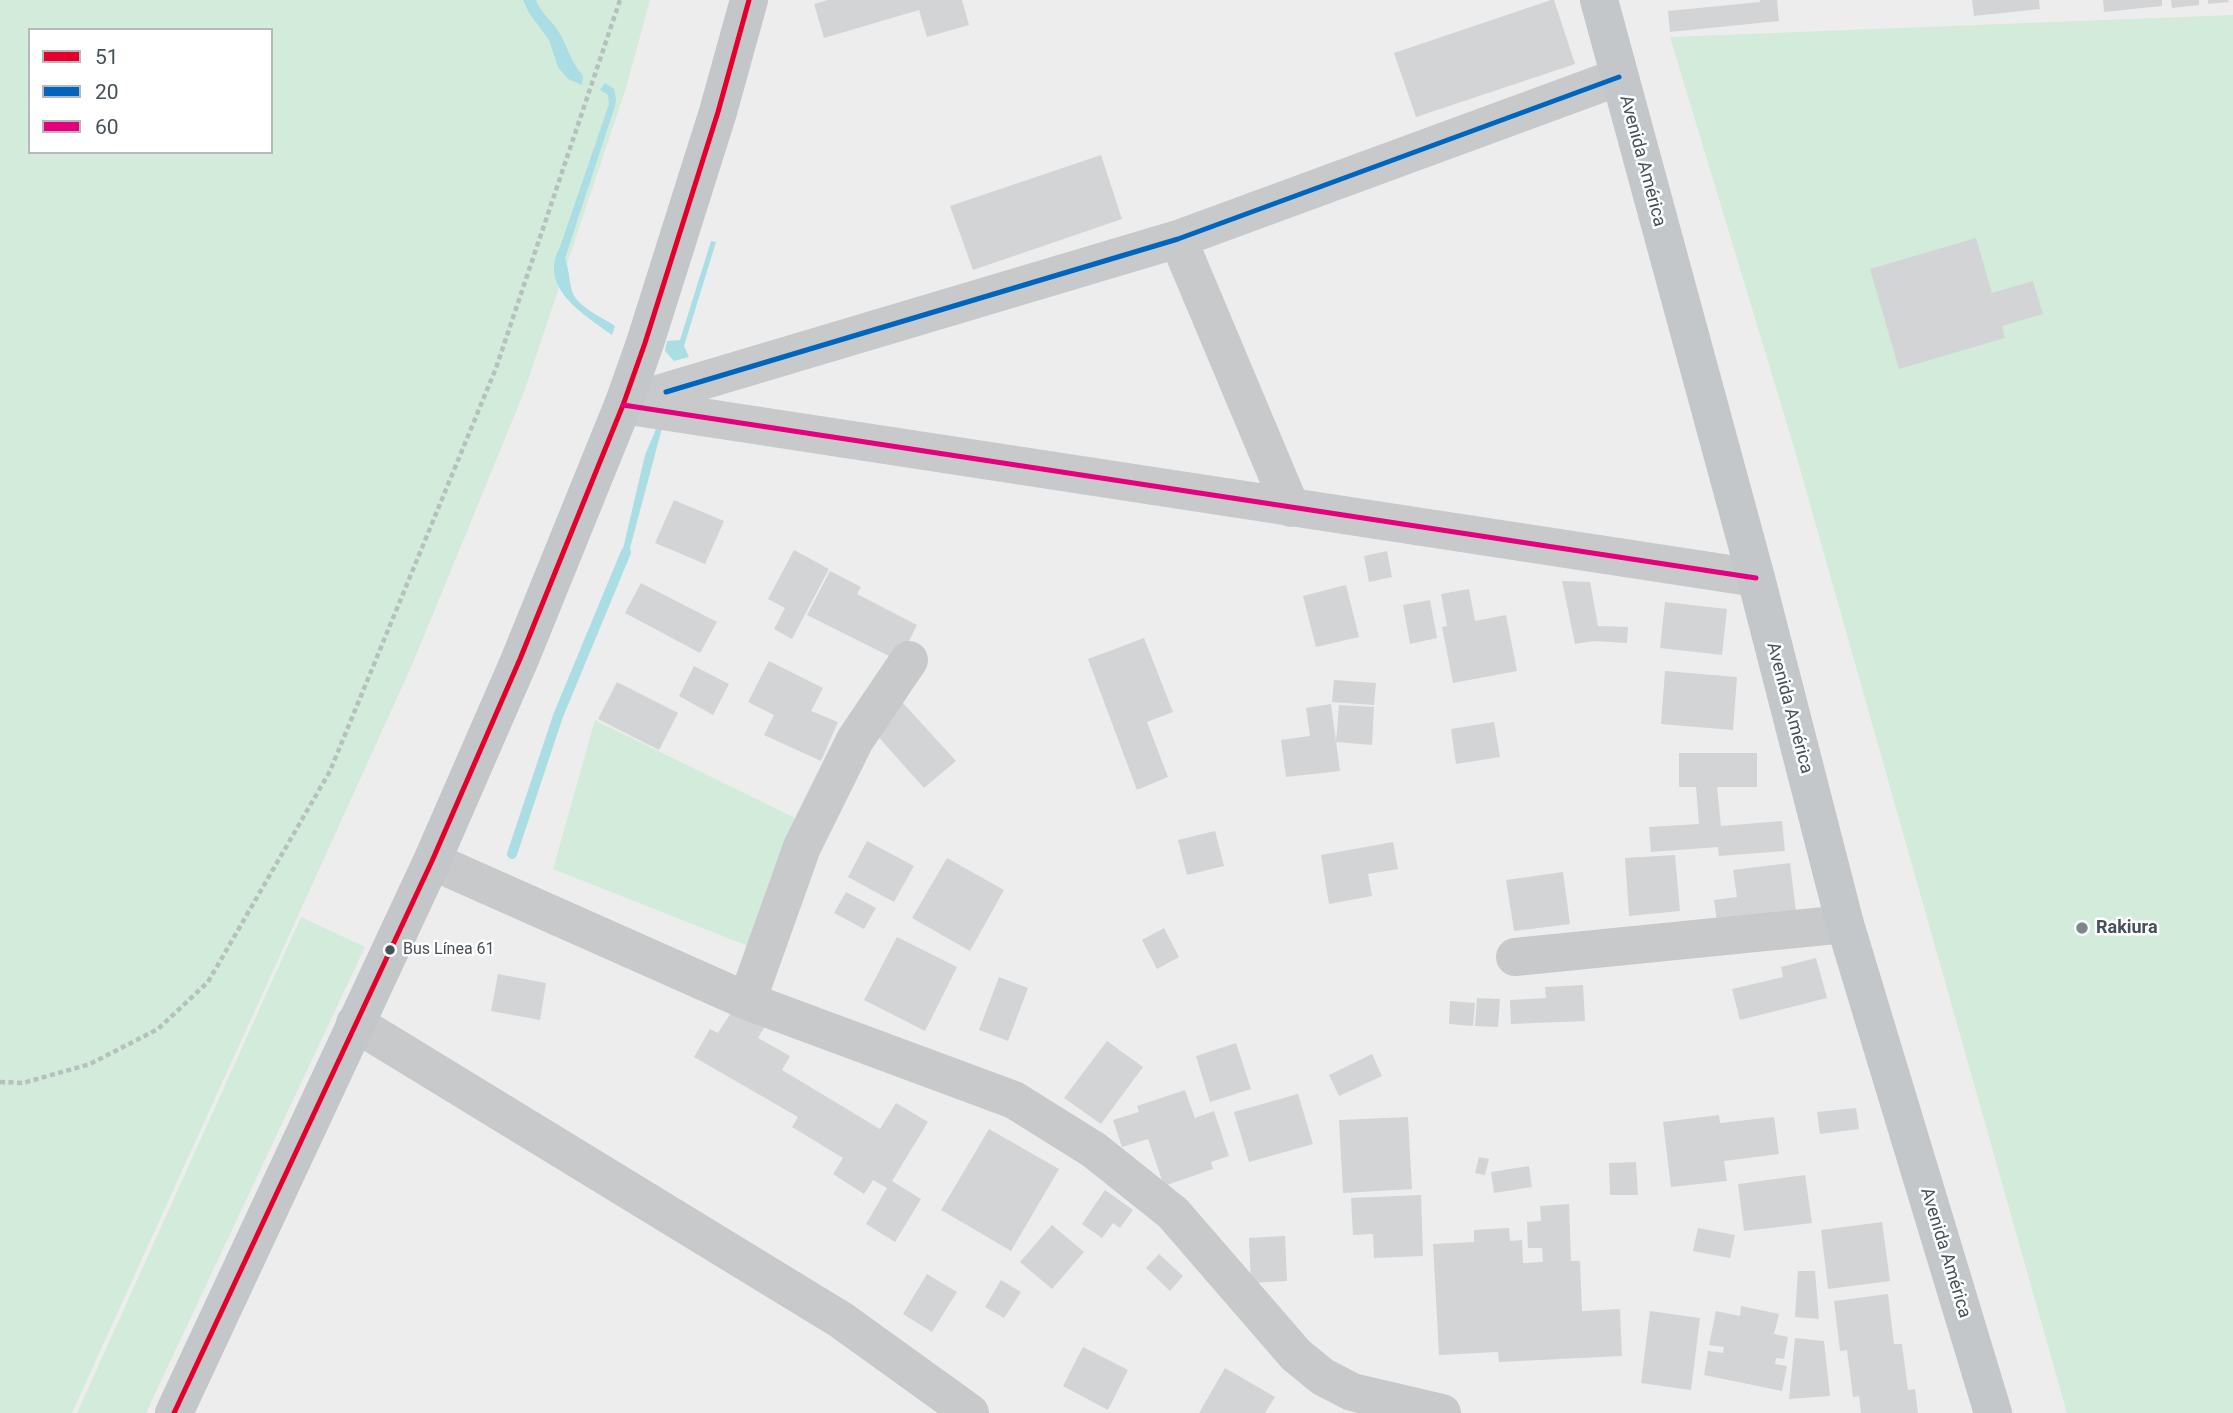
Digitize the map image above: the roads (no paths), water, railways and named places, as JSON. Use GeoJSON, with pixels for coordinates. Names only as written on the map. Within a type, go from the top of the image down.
{"type":"FeatureCollection","features":[{"type":"Feature","properties":{"kind":"main road"},"geometry":{"type":"LineString","coordinates":[[174,1413],[432,861],[520,659],[645,343],[718,112],[748,0]]}},
{"type":"Feature","properties":{"kind":"main road","name":"Avenida América"},"geometry":{"type":"LineString","coordinates":[[1599,0],[1756,578],[1845,924],[1993,1413]]}},
{"type":"Feature","properties":{"kind":"street"},"geometry":{"type":"LineString","coordinates":[[622,405],[1178,239],[1619,77]]}},
{"type":"Feature","properties":{"kind":"street"},"geometry":{"type":"LineString","coordinates":[[1178,239],[1291,508]]}},
{"type":"Feature","properties":{"kind":"street"},"geometry":{"type":"LineString","coordinates":[[622,405],[1756,578]]}},
{"type":"Feature","properties":{"kind":"street"},"geometry":{"type":"LineString","coordinates":[[747,1001],[802,847],[855,740],[909,660]]}},
{"type":"Feature","properties":{"kind":"street"},"geometry":{"type":"LineString","coordinates":[[432,861],[747,1001],[1014,1100],[1094,1150],[1174,1213],[1296,1355],[1323,1377],[1352,1392],[1442,1413]]}},
{"type":"Feature","properties":{"kind":"street"},"geometry":{"type":"LineString","coordinates":[[1515,957],[1845,924]]}},
{"type":"Feature","properties":{"kind":"street"},"geometry":{"type":"LineString","coordinates":[[355,1023],[841,1320],[970,1413]]}},
{"type":"Feature","properties":{"kind":"water"},"geometry":{"type":"Polygon","coordinates":[[[523,0],[536,0],[559,32],[583,76],[582,85],[568,79],[558,67],[549,40],[523,0]]]}},
{"type":"Feature","properties":{"kind":"water"},"geometry":{"type":"Polygon","coordinates":[[[605,83],[614,89],[615,106],[565,258],[575,297],[584,307],[615,326],[612,335],[567,299],[559,288],[555,275],[555,262],[609,104],[608,95],[600,90],[605,83]]]}},
{"type":"Feature","properties":{"kind":"water"},"geometry":{"type":"Polygon","coordinates":[[[711,241],[716,242],[684,346],[689,357],[674,361],[665,351],[667,341],[680,340],[711,241]]]}},
{"type":"Feature","properties":{"kind":"water"},"geometry":{"type":"Polygon","coordinates":[[[662,428],[625,567],[619,566],[645,455],[656,429],[662,428]]]}},
{"type":"Feature","properties":{"kind":"waterway"},"geometry":{"type":"LineString","coordinates":[[512,854],[558,716],[626,552]]}},
{"type":"Feature","properties":{"kind":"place","name":"Rakiura"},"geometry":{"type":"Point","coordinates":[2082,928]}},
{"type":"Feature","properties":{"kind":"place","name":"Bus Línea 61"},"geometry":{"type":"Point","coordinates":[390,950]}}]}
